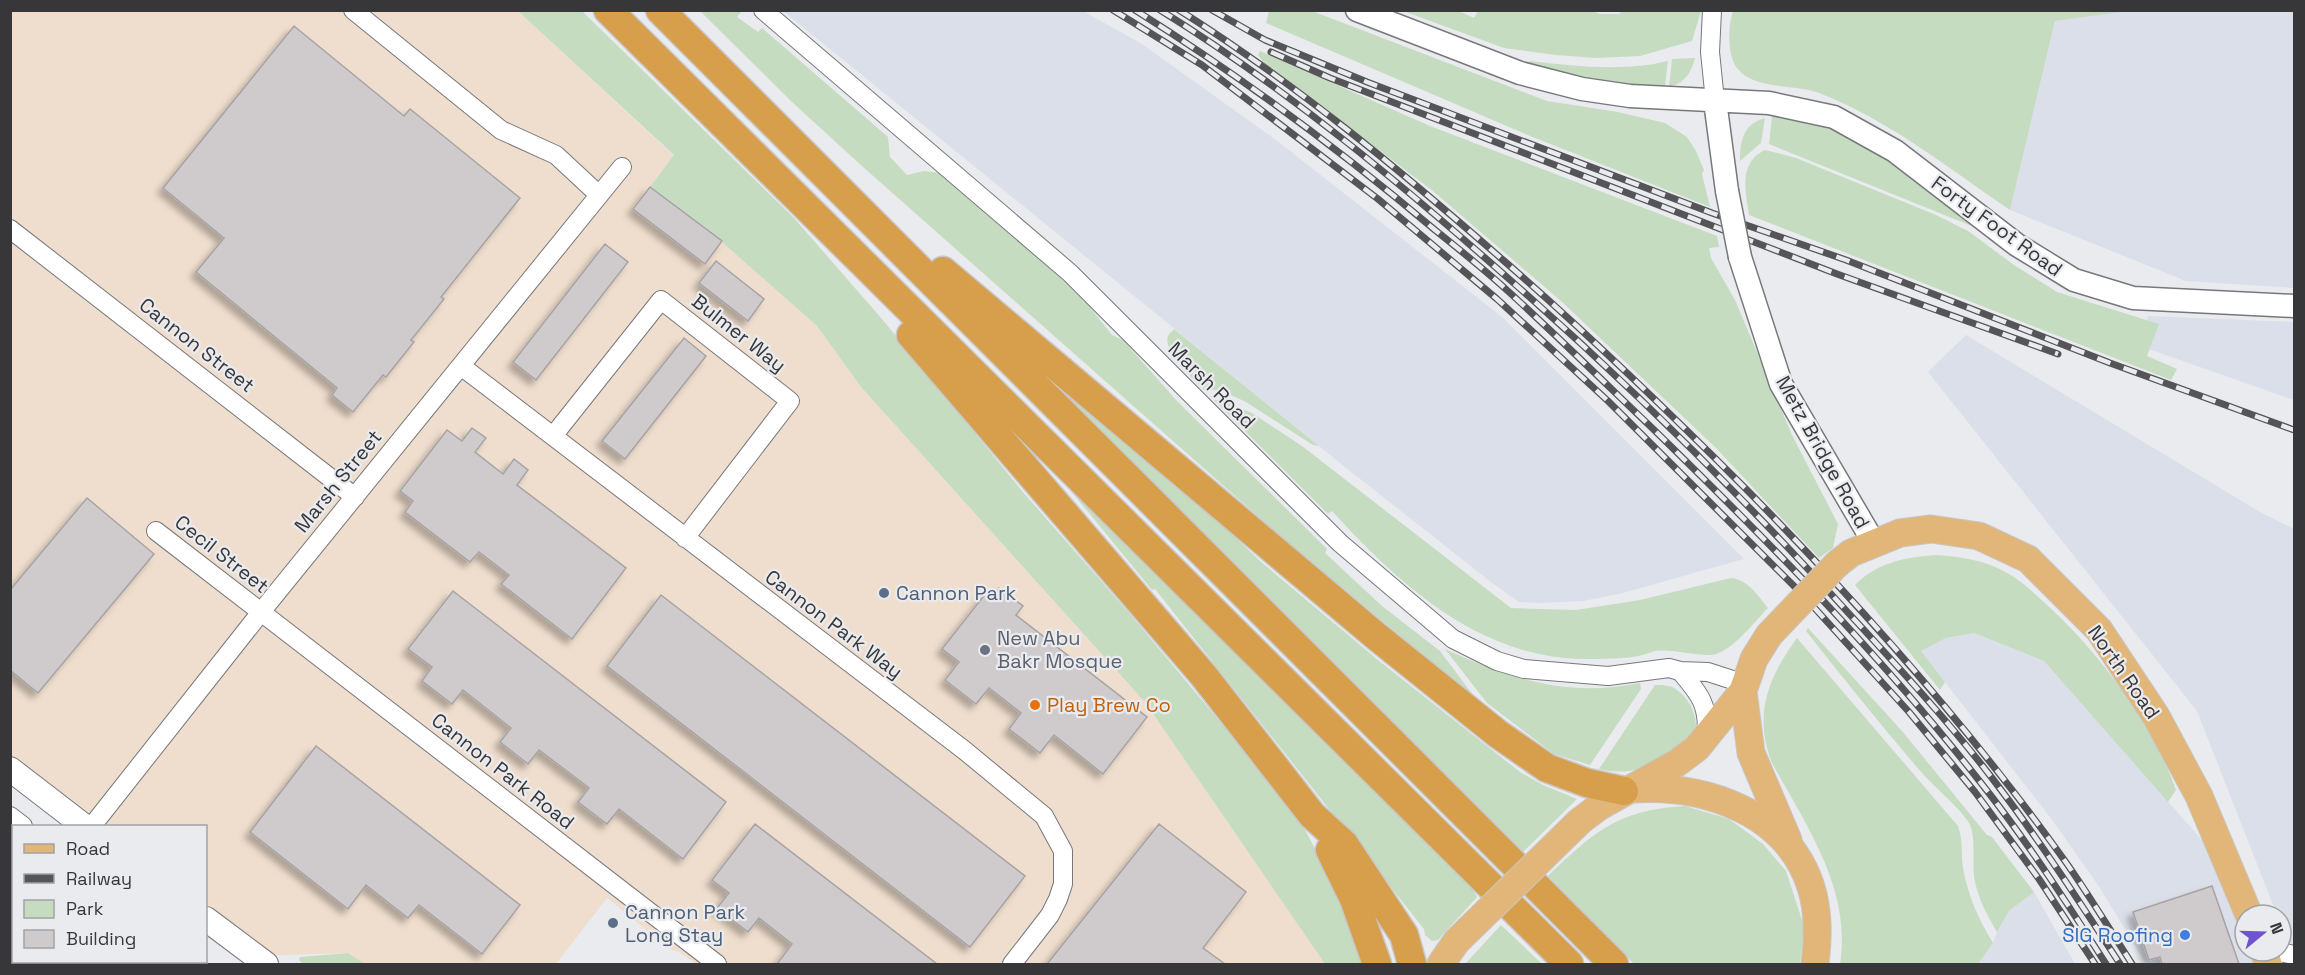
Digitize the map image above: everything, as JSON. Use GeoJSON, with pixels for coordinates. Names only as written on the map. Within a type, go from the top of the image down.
{"type":"FeatureCollection","features":[{"type":"Feature","properties":{"kind":"highway"},"geometry":{"type":"LineString","coordinates":[[608,10],[1569,964]]}},
{"type":"Feature","properties":{"kind":"highway"},"geometry":{"type":"LineString","coordinates":[[660,10],[1614,964]]}},
{"type":"Feature","properties":{"kind":"highway"},"geometry":{"type":"LineString","coordinates":[[800,149],[1498,735],[1547,768],[1587,783],[1628,790]]}},
{"type":"Feature","properties":{"kind":"highway"},"geometry":{"type":"LineString","coordinates":[[774,175],[1204,676],[1312,815],[1344,844],[1404,934],[1412,964]]}},
{"type":"Feature","properties":{"kind":"highway"},"geometry":{"type":"LineString","coordinates":[[1312,815],[1354,898],[1377,964]]}},
{"type":"Feature","properties":{"kind":"main road","name":"North Road"},"geometry":{"type":"LineString","coordinates":[[1744,688],[1754,659],[1769,635],[1837,564],[1851,553],[1900,533],[1931,528],[1979,536],[2028,559],[2098,630],[2156,716],[2199,796],[2244,903]]}},
{"type":"Feature","properties":{"kind":"main road"},"geometry":{"type":"LineString","coordinates":[[1441,964],[1456,942],[1580,821],[1628,790],[1688,756],[1706,739],[1744,688]]}},
{"type":"Feature","properties":{"kind":"main road"},"geometry":{"type":"LineString","coordinates":[[1744,688],[1751,753],[1789,844],[1811,886],[1819,936],[1815,964]]}},
{"type":"Feature","properties":{"kind":"main road"},"geometry":{"type":"LineString","coordinates":[[10,769],[83,825]]}},
{"type":"Feature","properties":{"kind":"main road"},"geometry":{"type":"LineString","coordinates":[[1628,790],[1668,788],[1717,797],[1752,814],[1789,844]]}},
{"type":"Feature","properties":{"kind":"main road"},"geometry":{"type":"LineString","coordinates":[[207,920],[266,964]]}},
{"type":"Feature","properties":{"kind":"street"},"geometry":{"type":"LineString","coordinates":[[353,10],[501,130],[556,155],[600,195]]}},
{"type":"Feature","properties":{"kind":"street","name":"Marsh Road"},"geometry":{"type":"LineString","coordinates":[[763,10],[1070,273],[1287,493],[1340,543],[1453,639],[1497,661],[1524,669],[1608,676],[1669,668],[1680,671],[1708,672],[1744,688]]}},
{"type":"Feature","properties":{"kind":"street","name":"Forty Foot Road"},"geometry":{"type":"LineString","coordinates":[[1357,10],[1520,73],[1582,89],[1630,96],[1769,102],[1834,117],[1895,151],[2017,245],[2074,280],[2133,298],[2295,306]]}},
{"type":"Feature","properties":{"kind":"street"},"geometry":{"type":"LineString","coordinates":[[1712,10],[1710,52],[1715,100]]}},
{"type":"Feature","properties":{"kind":"street","name":"Metz Bridge Road"},"geometry":{"type":"LineString","coordinates":[[1715,100],[1726,191],[1740,257],[1781,384],[1874,543]]}},
{"type":"Feature","properties":{"kind":"street","name":"Marsh Street"},"geometry":{"type":"LineString","coordinates":[[93,825],[261,612],[622,167]]}},
{"type":"Feature","properties":{"kind":"street","name":"Cannon Street"},"geometry":{"type":"LineString","coordinates":[[10,229],[355,497]]}},
{"type":"Feature","properties":{"kind":"street","name":"Bulmer Way"},"geometry":{"type":"LineString","coordinates":[[553,436],[661,300],[790,401],[685,538]]}},
{"type":"Feature","properties":{"kind":"street","name":"Cannon Park Way"},"geometry":{"type":"LineString","coordinates":[[461,366],[964,750],[1044,816],[1064,851],[1063,884],[1050,915],[1012,964]]}},
{"type":"Feature","properties":{"kind":"street","name":"Cecil Street"},"geometry":{"type":"LineString","coordinates":[[156,531],[261,612]]}},
{"type":"Feature","properties":{"kind":"street","name":"Cannon Park Road"},"geometry":{"type":"LineString","coordinates":[[261,612],[717,964]]}},
{"type":"Feature","properties":{"kind":"street"},"geometry":{"type":"LineString","coordinates":[[1680,671],[1698,691],[1705,707],[1708,723],[1706,739]]}},
{"type":"Feature","properties":{"kind":"shaded area"},"geometry":{"type":"Polygon","coordinates":[[[2128,10],[2294,11],[2294,288],[2186,281],[2010,210],[2055,21],[2128,10]]]}},
{"type":"Feature","properties":{"kind":"shaded area","name":"Cannon Park"},"geometry":{"type":"Polygon","coordinates":[[[10,11],[518,11],[674,156],[651,187],[722,241],[817,326],[861,387],[1145,702],[1325,964],[696,964],[679,952],[669,949],[607,898],[556,964],[365,964],[348,953],[255,956],[207,919],[207,825],[83,825],[11,769],[10,11]]]}},
{"type":"Feature","properties":{"kind":"shaded area"},"geometry":{"type":"Polygon","coordinates":[[[783,11],[1083,11],[1142,44],[1276,140],[1502,317],[1744,559],[1619,594],[1583,601],[1519,602],[1340,463],[783,11]]]}},
{"type":"Feature","properties":{"kind":"shaded area"},"geometry":{"type":"Polygon","coordinates":[[[2148,316],[2294,322],[2294,400],[2140,346],[2148,316]]]}},
{"type":"Feature","properties":{"kind":"shaded area"},"geometry":{"type":"Polygon","coordinates":[[[1966,335],[2260,512],[2294,529],[2294,964],[2146,964],[2100,888],[2053,821],[1921,651],[1946,638],[1974,633],[2044,661],[2257,903],[2233,903],[2233,963],[2293,963],[2293,903],[2272,903],[2197,711],[1928,372],[1966,335]]]}},
{"type":"Feature","properties":{"kind":"shaded area"},"geometry":{"type":"Polygon","coordinates":[[[2034,892],[2075,964],[1978,964],[1993,943],[2009,911],[2034,892]]]}},
{"type":"Feature","properties":{"kind":"green space"},"geometry":{"type":"Polygon","coordinates":[[[1589,10],[1600,14],[1619,14],[1623,10],[1701,11],[1692,41],[1640,56],[1596,58],[1504,48],[1403,11],[1459,11],[1474,18],[1478,11],[1589,10]]]}},
{"type":"Feature","properties":{"kind":"green space"},"geometry":{"type":"Polygon","coordinates":[[[1733,10],[2128,11],[2055,21],[2010,210],[1918,146],[1845,104],[1809,90],[1764,83],[1744,75],[1737,68],[1731,56],[1729,32],[1733,10]]]}},
{"type":"Feature","properties":{"kind":"green space"},"geometry":{"type":"Polygon","coordinates":[[[518,11],[582,11],[794,218],[882,319],[1022,491],[1130,614],[1221,723],[1305,830],[1345,905],[1366,964],[1325,964],[1145,702],[861,387],[817,326],[722,242],[650,187],[674,155],[518,11]]]}},
{"type":"Feature","properties":{"kind":"green space"},"geometry":{"type":"Polygon","coordinates":[[[700,11],[742,11],[737,17],[758,32],[762,28],[888,137],[890,157],[907,175],[924,171],[940,173],[1050,268],[1089,306],[1112,335],[1123,340],[1177,401],[1327,549],[1325,553],[1382,606],[1440,651],[1482,707],[1277,533],[863,167],[792,102],[700,11]]]}},
{"type":"Feature","properties":{"kind":"green space"},"geometry":{"type":"Polygon","coordinates":[[[1269,11],[1312,11],[1547,101],[1618,112],[1665,123],[1687,137],[1696,151],[1704,170],[1702,174],[1710,207],[1530,136],[1266,23],[1269,11]]]}},
{"type":"Feature","properties":{"kind":"green space"},"geometry":{"type":"Polygon","coordinates":[[[1260,51],[1430,126],[1717,236],[1719,247],[1709,248],[1711,258],[1735,300],[1792,435],[1838,524],[1833,548],[1819,558],[1715,447],[1561,301],[1433,191],[1264,63],[1258,55],[1260,51]]]}},
{"type":"Feature","properties":{"kind":"green space"},"geometry":{"type":"Polygon","coordinates":[[[1695,58],[1686,77],[1669,87],[1672,59],[1695,58]]]}},
{"type":"Feature","properties":{"kind":"green space"},"geometry":{"type":"Polygon","coordinates":[[[1529,61],[1616,67],[1668,61],[1665,86],[1629,85],[1596,80],[1546,68],[1529,63],[1529,61]]]}},
{"type":"Feature","properties":{"kind":"green space"},"geometry":{"type":"Polygon","coordinates":[[[1772,117],[1800,120],[1828,128],[1855,140],[1906,172],[1974,227],[1769,144],[1772,117]]]}},
{"type":"Feature","properties":{"kind":"green space"},"geometry":{"type":"Polygon","coordinates":[[[1765,118],[1761,143],[1740,161],[1744,134],[1752,124],[1765,118]]]}},
{"type":"Feature","properties":{"kind":"green space"},"geometry":{"type":"Polygon","coordinates":[[[1765,150],[1796,158],[1936,215],[1968,231],[2014,265],[2057,292],[2159,324],[2147,356],[2177,369],[2171,380],[1749,215],[1745,187],[1747,169],[1757,155],[1765,150]]]}},
{"type":"Feature","properties":{"kind":"green space"},"geometry":{"type":"Polygon","coordinates":[[[1174,329],[1319,446],[1313,445],[1246,402],[1220,390],[1204,390],[1180,365],[1170,349],[1167,342],[1168,336],[1174,329]]]}},
{"type":"Feature","properties":{"kind":"green space"},"geometry":{"type":"Polygon","coordinates":[[[1022,352],[1199,502],[1260,561],[1378,660],[1520,772],[1543,785],[1577,799],[1522,853],[1022,352]]]}},
{"type":"Feature","properties":{"kind":"green space"},"geometry":{"type":"Polygon","coordinates":[[[1214,400],[1221,400],[1252,413],[1302,446],[1511,608],[1576,610],[1640,600],[1731,578],[1748,585],[1768,608],[1733,644],[1717,654],[1655,651],[1633,657],[1578,659],[1541,654],[1505,644],[1472,629],[1411,588],[1383,564],[1332,511],[1328,514],[1214,400]]]}},
{"type":"Feature","properties":{"kind":"green space"},"geometry":{"type":"Polygon","coordinates":[[[1075,485],[1467,880],[1477,897],[1438,940],[1432,941],[1425,935],[1424,929],[1155,589],[1152,590],[1071,491],[1075,485]]]}},
{"type":"Feature","properties":{"kind":"green space"},"geometry":{"type":"Polygon","coordinates":[[[1937,555],[1973,560],[1999,569],[2023,583],[2066,623],[2122,690],[2153,740],[2176,790],[2168,802],[2044,661],[1974,633],[1946,638],[1921,651],[1945,682],[1940,690],[1855,585],[1873,571],[1893,562],[1937,555]]]}},
{"type":"Feature","properties":{"kind":"green space"},"geometry":{"type":"Polygon","coordinates":[[[1808,628],[1902,731],[1987,835],[1992,837],[2034,892],[2009,911],[1997,932],[1977,889],[1974,875],[1973,836],[1969,823],[1878,721],[1806,631],[1808,628]]]}},
{"type":"Feature","properties":{"kind":"green space"},"geometry":{"type":"Polygon","coordinates":[[[1797,638],[1958,826],[1968,888],[1979,917],[1993,943],[1978,964],[1840,964],[1842,937],[1833,884],[1812,834],[1772,763],[1766,745],[1764,712],[1766,697],[1778,668],[1797,638]]]}},
{"type":"Feature","properties":{"kind":"green space"},"geometry":{"type":"Polygon","coordinates":[[[1445,649],[1493,669],[1540,683],[1587,688],[1640,683],[1641,689],[1590,765],[1554,754],[1487,703],[1445,649]]]}},
{"type":"Feature","properties":{"kind":"green space"},"geometry":{"type":"Polygon","coordinates":[[[1655,685],[1672,687],[1687,700],[1696,722],[1696,730],[1689,743],[1664,758],[1638,769],[1620,772],[1599,769],[1655,685]]]}},
{"type":"Feature","properties":{"kind":"green space"},"geometry":{"type":"Polygon","coordinates":[[[1685,806],[1729,819],[1763,844],[1786,871],[1804,926],[1800,964],[1634,964],[1548,876],[1594,835],[1609,826],[1642,812],[1685,806]]]}},
{"type":"Feature","properties":{"kind":"green space"},"geometry":{"type":"Polygon","coordinates":[[[1501,925],[1542,964],[1465,964],[1501,925]]]}},
{"type":"Feature","properties":{"kind":"green space"},"geometry":{"type":"Polygon","coordinates":[[[348,953],[365,964],[303,964],[299,960],[300,957],[348,953]]]}},
{"type":"Feature","properties":{"kind":"building"},"geometry":{"type":"Polygon","coordinates":[[[294,26],[404,116],[410,109],[520,198],[441,297],[444,299],[411,340],[414,342],[386,377],[383,375],[353,412],[332,395],[337,388],[196,272],[224,238],[163,188],[294,26]]]}},
{"type":"Feature","properties":{"kind":"building"},"geometry":{"type":"Polygon","coordinates":[[[650,187],[722,241],[705,264],[633,209],[650,187]]]}},
{"type":"Feature","properties":{"kind":"building"},"geometry":{"type":"Polygon","coordinates":[[[605,244],[628,262],[536,380],[513,362],[605,244]]]}},
{"type":"Feature","properties":{"kind":"building"},"geometry":{"type":"Polygon","coordinates":[[[716,261],[764,299],[748,321],[699,283],[716,261]]]}},
{"type":"Feature","properties":{"kind":"building"},"geometry":{"type":"Polygon","coordinates":[[[684,338],[706,356],[625,459],[602,441],[684,338]]]}},
{"type":"Feature","properties":{"kind":"building"},"geometry":{"type":"Polygon","coordinates":[[[472,428],[486,438],[475,452],[503,474],[514,459],[528,470],[517,485],[626,568],[572,639],[501,584],[509,575],[479,552],[470,562],[405,512],[413,501],[400,491],[447,430],[462,441],[472,428]]]}},
{"type":"Feature","properties":{"kind":"building"},"geometry":{"type":"Polygon","coordinates":[[[87,498],[154,554],[38,693],[10,670],[10,590],[87,498]]]}},
{"type":"Feature","properties":{"kind":"building"},"geometry":{"type":"Polygon","coordinates":[[[999,588],[1023,606],[1016,615],[1147,717],[1103,774],[1054,735],[1040,753],[1009,729],[1021,713],[989,688],[976,704],[945,680],[959,662],[942,649],[986,593],[992,598],[999,588]]]}},
{"type":"Feature","properties":{"kind":"building"},"geometry":{"type":"Polygon","coordinates":[[[453,591],[726,802],[683,859],[619,809],[607,824],[578,802],[589,788],[539,750],[528,764],[500,742],[511,728],[463,690],[452,704],[422,681],[432,667],[408,649],[453,591]]]}},
{"type":"Feature","properties":{"kind":"building"},"geometry":{"type":"Polygon","coordinates":[[[661,595],[1025,876],[970,947],[607,666],[661,595]]]}},
{"type":"Feature","properties":{"kind":"building"},"geometry":{"type":"Polygon","coordinates":[[[316,746],[520,905],[482,954],[419,905],[408,918],[366,885],[348,909],[250,832],[316,746]]]}},
{"type":"Feature","properties":{"kind":"building"},"geometry":{"type":"Polygon","coordinates":[[[755,824],[937,964],[777,964],[792,944],[759,918],[748,932],[717,908],[729,893],[712,880],[755,824]]]}},
{"type":"Feature","properties":{"kind":"building"},"geometry":{"type":"Polygon","coordinates":[[[1159,824],[1246,892],[1203,948],[1225,964],[1047,964],[1159,824]]]}},
{"type":"Feature","properties":{"kind":"building","name":"SIG Roofing"},"geometry":{"type":"Polygon","coordinates":[[[2212,886],[2233,947],[2233,963],[2239,964],[2162,964],[2160,957],[2149,960],[2133,912],[2212,886]]]}},
{"type":"Feature","properties":{"kind":"railway"},"geometry":{"type":"LineString","coordinates":[[1113,10],[1202,65],[1378,199],[1497,299],[1608,401],[1801,593],[1909,712],[1975,792],[2039,879],[2095,964]]}},
{"type":"Feature","properties":{"kind":"railway"},"geometry":{"type":"LineString","coordinates":[[1135,10],[1214,61],[1363,171],[1500,284],[1649,425],[1821,598],[1943,736],[2014,827],[2106,964]]}},
{"type":"Feature","properties":{"kind":"railway"},"geometry":{"type":"LineString","coordinates":[[1160,10],[1254,72],[1388,176],[1561,325],[1690,447],[1813,574],[1959,737],[2026,824],[2120,964]]}},
{"type":"Feature","properties":{"kind":"railway"},"geometry":{"type":"LineString","coordinates":[[1179,10],[1305,97],[1425,193],[1596,344],[1746,489],[1831,578],[1953,716],[2065,861],[2132,964]]}},
{"type":"Feature","properties":{"kind":"railway"},"geometry":{"type":"LineString","coordinates":[[1212,10],[1265,40],[1367,82],[1712,213],[1846,260],[2110,363],[2294,430]]}},
{"type":"Feature","properties":{"kind":"railway"},"geometry":{"type":"LineString","coordinates":[[1271,52],[1330,78],[1837,274],[2058,354]]}},
{"type":"Feature","properties":{"kind":"place","name":"Cannon Park"},"geometry":{"type":"Point","coordinates":[884,593]}},
{"type":"Feature","properties":{"kind":"place","name":"New Abu Bakr Mosque"},"geometry":{"type":"Point","coordinates":[985,650]}},
{"type":"Feature","properties":{"kind":"place","name":"Play Brew Co"},"geometry":{"type":"Point","coordinates":[1035,705]}},
{"type":"Feature","properties":{"kind":"place","name":"Cannon Park Long Stay"},"geometry":{"type":"Point","coordinates":[613,923]}},
{"type":"Feature","properties":{"kind":"place","name":"SIG Roofing"},"geometry":{"type":"Point","coordinates":[2185,935]}}]}
